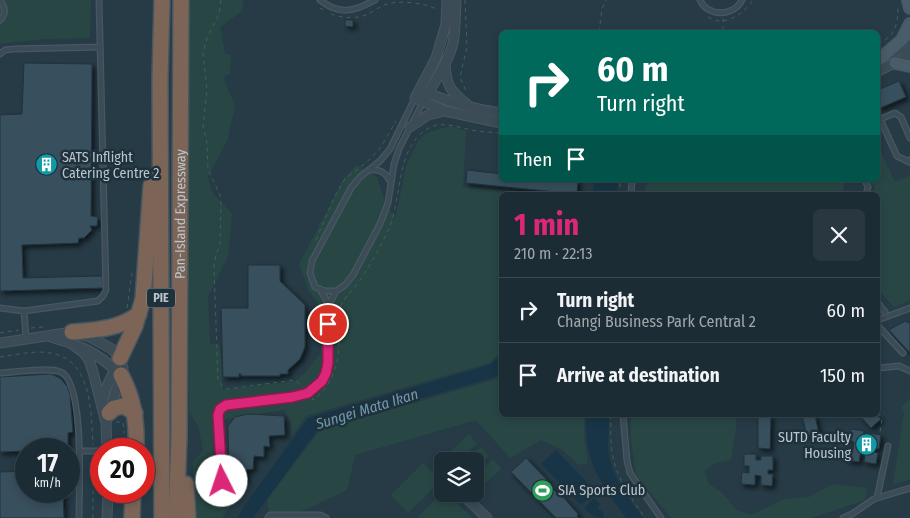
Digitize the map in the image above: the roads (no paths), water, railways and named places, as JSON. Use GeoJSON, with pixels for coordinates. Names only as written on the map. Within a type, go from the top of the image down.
{"type":"FeatureCollection","features":[{"type":"Feature","properties":{"kind":"highway","name":"Pan-Island Expressway"},"geometry":{"type":"LineString","coordinates":[[162,0],[160,78],[162,518]]}},
{"type":"Feature","properties":{"kind":"highway","name":"Pan-Island Expressway"},"geometry":{"type":"LineString","coordinates":[[176,518],[179,438],[181,0]]}},
{"type":"Feature","properties":{"kind":"highway"},"geometry":{"type":"LineString","coordinates":[[132,438],[137,424],[135,412],[131,396],[118,367],[132,312],[146,273],[160,78]]}},
{"type":"Feature","properties":{"kind":"highway"},"geometry":{"type":"LineString","coordinates":[[72,338],[130,321],[132,312]]}},
{"type":"Feature","properties":{"kind":"highway"},"geometry":{"type":"LineString","coordinates":[[106,417],[114,408],[124,406],[135,412]]}},
{"type":"Feature","properties":{"kind":"highway"},"geometry":{"type":"LineString","coordinates":[[179,438],[184,458],[188,518]]}},
{"type":"Feature","properties":{"kind":"highway"},"geometry":{"type":"LineString","coordinates":[[132,518],[133,503]]}},
{"type":"Feature","properties":{"kind":"main road"},"geometry":{"type":"LineString","coordinates":[[908,0],[910,8]]}},
{"type":"Feature","properties":{"kind":"main road"},"geometry":{"type":"LineString","coordinates":[[880,57],[902,40],[910,24]]}},
{"type":"Feature","properties":{"kind":"main road"},"geometry":{"type":"LineString","coordinates":[[895,62],[910,66]]}},
{"type":"Feature","properties":{"kind":"street"},"geometry":{"type":"LineString","coordinates":[[421,96],[445,63],[453,41],[456,0]]}},
{"type":"Feature","properties":{"kind":"street"},"geometry":{"type":"LineString","coordinates":[[421,96],[436,58],[446,24],[444,2]]}},
{"type":"Feature","properties":{"kind":"street"},"geometry":{"type":"LineString","coordinates":[[880,58],[910,45]]}},
{"type":"Feature","properties":{"kind":"street"},"geometry":{"type":"LineString","coordinates":[[880,70],[910,56]]}},
{"type":"Feature","properties":{"kind":"street"},"geometry":{"type":"LineString","coordinates":[[445,63],[446,79],[449,87],[454,94],[473,109]]}},
{"type":"Feature","properties":{"kind":"street"},"geometry":{"type":"LineString","coordinates":[[421,96],[499,114]]}},
{"type":"Feature","properties":{"kind":"street"},"geometry":{"type":"LineString","coordinates":[[421,96],[445,110],[499,123]]}},
{"type":"Feature","properties":{"kind":"street"},"geometry":{"type":"LineString","coordinates":[[410,127],[428,115],[445,110]]}},
{"type":"Feature","properties":{"kind":"street"},"geometry":{"type":"LineString","coordinates":[[0,343],[25,334],[46,332],[72,338],[90,337],[112,349],[118,367],[106,417]]}},
{"type":"Feature","properties":{"kind":"street"},"geometry":{"type":"LineString","coordinates":[[72,338],[118,367]]}},
{"type":"Feature","properties":{"kind":"street"},"geometry":{"type":"LineString","coordinates":[[72,338],[89,360],[106,417],[107,438]]}},
{"type":"Feature","properties":{"kind":"street"},"geometry":{"type":"LineString","coordinates":[[470,502],[487,518]]}},
{"type":"Feature","properties":{"kind":"street"},"geometry":{"type":"LineString","coordinates":[[107,518],[108,503]]}},
{"type":"Feature","properties":{"kind":"lane"},"geometry":{"type":"LineString","coordinates":[[0,0],[5,10],[4,16],[0,20]]}},
{"type":"Feature","properties":{"kind":"lane"},"geometry":{"type":"LineString","coordinates":[[0,308],[24,311],[98,301],[106,290],[99,0]]}},
{"type":"Feature","properties":{"kind":"lane"},"geometry":{"type":"LineString","coordinates":[[320,0],[336,9],[347,10],[358,9],[373,1]]}},
{"type":"Feature","properties":{"kind":"lane"},"geometry":{"type":"LineString","coordinates":[[700,0],[708,10],[716,13],[723,13],[736,8],[742,0]]}},
{"type":"Feature","properties":{"kind":"lane"},"geometry":{"type":"LineString","coordinates":[[0,54],[5,50],[14,49],[100,47]]}},
{"type":"Feature","properties":{"kind":"lane"},"geometry":{"type":"LineString","coordinates":[[421,96],[394,164],[388,203],[353,275],[345,285],[336,290],[325,291],[315,287],[310,273],[312,261],[350,188],[380,161],[390,149],[421,96]]}},
{"type":"Feature","properties":{"kind":"lane"},"geometry":{"type":"LineString","coordinates":[[880,119],[895,113],[901,117],[910,138]]}},
{"type":"Feature","properties":{"kind":"lane"},"geometry":{"type":"LineString","coordinates":[[880,121],[896,156],[908,162],[910,160]]}},
{"type":"Feature","properties":{"kind":"lane"},"geometry":{"type":"LineString","coordinates":[[368,170],[380,171],[389,178],[390,183]]}},
{"type":"Feature","properties":{"kind":"lane"},"geometry":{"type":"LineString","coordinates":[[320,289],[329,305]]}},
{"type":"Feature","properties":{"kind":"lane"},"geometry":{"type":"LineString","coordinates":[[222,481],[218,415],[220,409],[226,405],[293,397],[308,393],[322,381],[328,363],[329,305],[336,290]]}},
{"type":"Feature","properties":{"kind":"lane"},"geometry":{"type":"LineString","coordinates":[[880,306],[885,312]]}},
{"type":"Feature","properties":{"kind":"lane"},"geometry":{"type":"LineString","coordinates":[[880,319],[910,308]]}},
{"type":"Feature","properties":{"kind":"lane"},"geometry":{"type":"LineString","coordinates":[[24,311],[25,334]]}},
{"type":"Feature","properties":{"kind":"lane"},"geometry":{"type":"LineString","coordinates":[[880,328],[903,353]]}},
{"type":"Feature","properties":{"kind":"lane"},"geometry":{"type":"LineString","coordinates":[[880,368],[899,366],[910,371]]}},
{"type":"Feature","properties":{"kind":"lane"},"geometry":{"type":"LineString","coordinates":[[0,373],[38,370],[60,372],[66,375],[76,397],[79,438]]}},
{"type":"Feature","properties":{"kind":"lane"},"geometry":{"type":"LineString","coordinates":[[623,417],[626,460],[630,473],[661,518]]}},
{"type":"Feature","properties":{"kind":"lane"},"geometry":{"type":"LineString","coordinates":[[878,498],[888,446]]}},
{"type":"Feature","properties":{"kind":"lane"},"geometry":{"type":"LineString","coordinates":[[80,451],[90,451]]}},
{"type":"Feature","properties":{"kind":"lane"},"geometry":{"type":"LineString","coordinates":[[843,518],[878,498],[910,488]]}},
{"type":"Feature","properties":{"kind":"lane"},"geometry":{"type":"LineString","coordinates":[[79,503],[79,518]]}},
{"type":"Feature","properties":{"kind":"lane"},"geometry":{"type":"LineString","coordinates":[[268,518],[270,515],[320,515],[326,518]]}},
{"type":"Feature","properties":{"kind":"water"},"geometry":{"type":"Polygon","coordinates":[[[594,182],[618,182],[617,192],[593,192],[594,182]]]}},
{"type":"Feature","properties":{"kind":"water","name":"Sungei Mata Ikan"},"geometry":{"type":"Polygon","coordinates":[[[499,357],[499,375],[319,428],[253,518],[238,518],[243,508],[308,418],[491,364],[499,357]]]}},
{"type":"Feature","properties":{"kind":"water"},"geometry":{"type":"Polygon","coordinates":[[[586,417],[609,417],[608,447],[612,467],[620,485],[643,518],[626,518],[608,493],[591,459],[586,432],[586,417]]]}},
{"type":"Feature","properties":{"kind":"water"},"geometry":{"type":"Polygon","coordinates":[[[556,450],[595,491],[581,505],[541,464],[556,450]]]}},
{"type":"Feature","properties":{"kind":"water"},"geometry":{"type":"Polygon","coordinates":[[[594,498],[600,504],[597,508],[604,513],[603,518],[593,515],[584,508],[594,498]]]}},
{"type":"Feature","properties":{"kind":"place","name":"SATS Inflight Catering Centre 2"},"geometry":{"type":"Point","coordinates":[46,165]}},
{"type":"Feature","properties":{"kind":"place","name":"SUTD Faculty Housing"},"geometry":{"type":"Point","coordinates":[867,445]}},
{"type":"Feature","properties":{"kind":"place","name":"SIA Sports Club"},"geometry":{"type":"Point","coordinates":[542,490]}}]}
